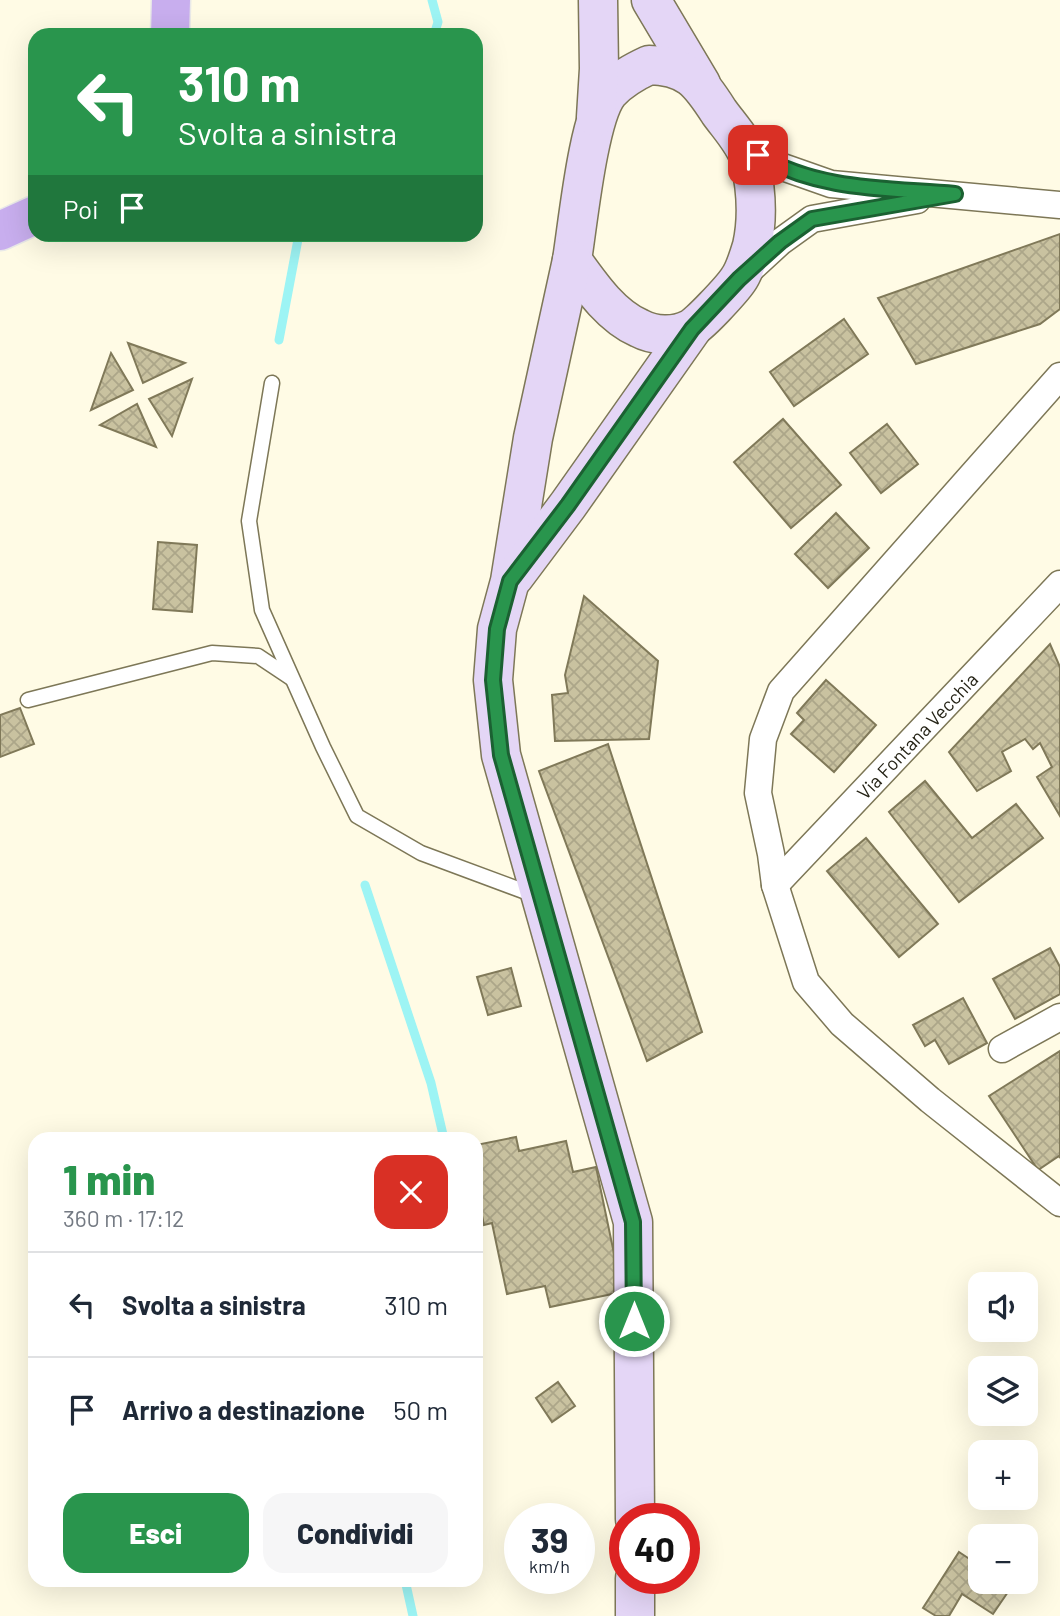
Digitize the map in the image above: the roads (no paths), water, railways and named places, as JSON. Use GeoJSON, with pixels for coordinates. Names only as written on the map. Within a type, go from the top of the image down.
{"type":"FeatureCollection","features":[{"type":"Feature","properties":{"kind":"main road"},"geometry":{"type":"LineString","coordinates":[[170,28],[171,0]]}},
{"type":"Feature","properties":{"kind":"main road"},"geometry":{"type":"LineString","coordinates":[[598,0],[599,69],[595,120],[572,260],[533,438],[510,581],[497,629],[495,692],[501,755],[633,1222],[635,1503]]}},
{"type":"Feature","properties":{"kind":"main road"},"geometry":{"type":"LineString","coordinates":[[510,581],[568,505],[692,329],[739,279],[752,246],[755,216],[749,158],[651,0]]}},
{"type":"Feature","properties":{"kind":"main road"},"geometry":{"type":"LineString","coordinates":[[595,120],[608,94],[625,76],[649,65],[666,65],[688,74],[701,84]]}},
{"type":"Feature","properties":{"kind":"main road"},"geometry":{"type":"LineString","coordinates":[[0,231],[28,218]]}},
{"type":"Feature","properties":{"kind":"main road"},"geometry":{"type":"LineString","coordinates":[[572,260],[593,290],[621,317],[639,329],[667,335],[692,329]]}},
{"type":"Feature","properties":{"kind":"main road"},"geometry":{"type":"LineString","coordinates":[[635,1594],[635,1616]]}},
{"type":"Feature","properties":{"kind":"street"},"geometry":{"type":"LineString","coordinates":[[742,147],[774,164],[831,184],[1060,205]]}},
{"type":"Feature","properties":{"kind":"street"},"geometry":{"type":"LineString","coordinates":[[739,279],[780,242],[812,219],[955,194]]}},
{"type":"Feature","properties":{"kind":"street"},"geometry":{"type":"LineString","coordinates":[[1060,376],[781,691],[763,739],[758,793],[775,885],[806,982],[842,1024],[930,1100],[1060,1203]]}},
{"type":"Feature","properties":{"kind":"street","name":"Via Fontana Vecchia"},"geometry":{"type":"LineString","coordinates":[[775,885],[1060,584]]}},
{"type":"Feature","properties":{"kind":"street"},"geometry":{"type":"LineString","coordinates":[[1002,1049],[1060,1017]]}},
{"type":"Feature","properties":{"kind":"lane"},"geometry":{"type":"LineString","coordinates":[[272,383],[249,521],[262,610],[357,816],[421,853],[542,898]]}},
{"type":"Feature","properties":{"kind":"lane"},"geometry":{"type":"LineString","coordinates":[[28,700],[212,653],[258,656],[292,679]]}},
{"type":"Feature","properties":{"kind":"waterway"},"geometry":{"type":"LineString","coordinates":[[432,0],[438,22],[436,28]]}},
{"type":"Feature","properties":{"kind":"waterway"},"geometry":{"type":"LineString","coordinates":[[279,340],[297,242]]}},
{"type":"Feature","properties":{"kind":"waterway"},"geometry":{"type":"LineString","coordinates":[[365,885],[431,1083],[442,1132]]}},
{"type":"Feature","properties":{"kind":"waterway"},"geometry":{"type":"LineString","coordinates":[[407,1587],[413,1616]]}}]}
